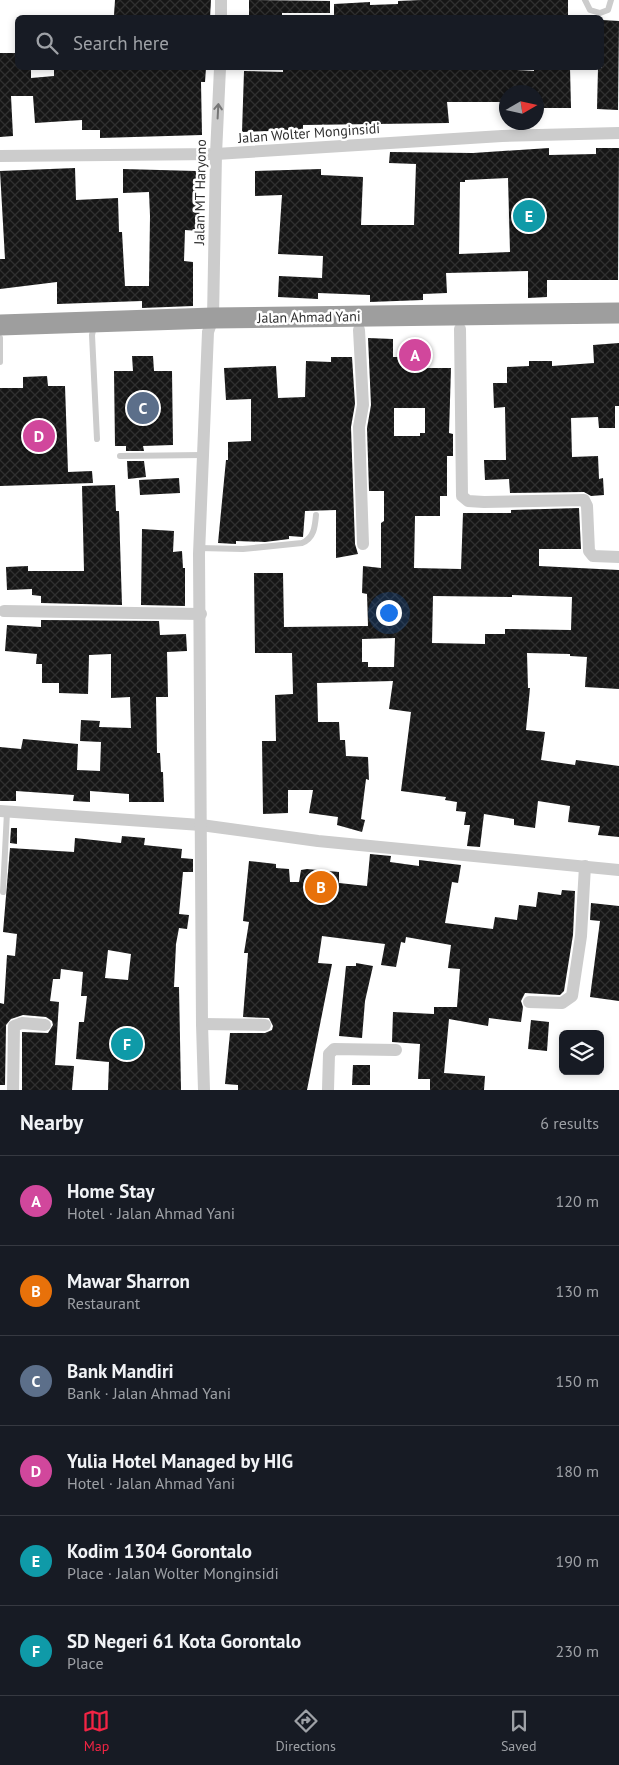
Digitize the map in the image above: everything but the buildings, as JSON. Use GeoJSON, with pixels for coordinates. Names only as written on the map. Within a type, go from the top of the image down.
{"type":"FeatureCollection","features":[{"type":"Feature","properties":{"kind":"highway","name":"Jalan Ahmad Yani"},"geometry":{"type":"LineString","coordinates":[[316,324],[359,330],[460,329],[498,322],[619,313]]}},
{"type":"Feature","properties":{"kind":"highway","name":"Jalan Ahmad Yani"},"geometry":{"type":"LineString","coordinates":[[0,338],[94,329],[211,325],[498,322],[619,327]]}},
{"type":"Feature","properties":{"kind":"highway","name":"Jalan Ahmad Yani"},"geometry":{"type":"LineString","coordinates":[[0,325],[94,329]]}},
{"type":"Feature","properties":{"kind":"street"},"geometry":{"type":"LineString","coordinates":[[221,0],[221,15]]}},
{"type":"Feature","properties":{"kind":"street","name":"Jalan MT Haryono"},"geometry":{"type":"LineString","coordinates":[[204,1090],[199,551],[202,455],[211,325],[220,70]]}},
{"type":"Feature","properties":{"kind":"street","name":"Jalan Wolter Monginsidi"},"geometry":{"type":"LineString","coordinates":[[0,156],[216,154],[502,136],[619,133]]}},
{"type":"Feature","properties":{"kind":"street"},"geometry":{"type":"LineString","coordinates":[[460,329],[462,496],[468,501],[484,502],[584,500],[587,506],[590,551],[593,556],[619,557]]}},
{"type":"Feature","properties":{"kind":"street"},"geometry":{"type":"LineString","coordinates":[[359,330],[363,405],[359,427],[363,544]]}},
{"type":"Feature","properties":{"kind":"street"},"geometry":{"type":"LineString","coordinates":[[4,611],[201,614]]}},
{"type":"Feature","properties":{"kind":"street"},"geometry":{"type":"LineString","coordinates":[[4,812],[201,825],[318,842],[619,870]]}},
{"type":"Feature","properties":{"kind":"street"},"geometry":{"type":"LineString","coordinates":[[529,1002],[562,1003],[572,996],[581,936],[585,866]]}},
{"type":"Feature","properties":{"kind":"street"},"geometry":{"type":"LineString","coordinates":[[13,1090],[14,1026],[22,1023],[45,1025]]}},
{"type":"Feature","properties":{"kind":"street"},"geometry":{"type":"LineString","coordinates":[[202,1024],[265,1025]]}},
{"type":"Feature","properties":{"kind":"street"},"geometry":{"type":"LineString","coordinates":[[328,1090],[329,1054],[334,1049],[396,1050]]}},
{"type":"Feature","properties":{"kind":"lane"},"geometry":{"type":"LineString","coordinates":[[585,0],[590,10],[600,13],[608,10],[611,0]]}},
{"type":"Feature","properties":{"kind":"lane"},"geometry":{"type":"LineString","coordinates":[[94,329],[97,439]]}},
{"type":"Feature","properties":{"kind":"lane"},"geometry":{"type":"LineString","coordinates":[[0,338],[0,362]]}},
{"type":"Feature","properties":{"kind":"lane"},"geometry":{"type":"LineString","coordinates":[[120,456],[202,455]]}},
{"type":"Feature","properties":{"kind":"lane"},"geometry":{"type":"LineString","coordinates":[[199,551],[302,543],[313,534],[316,515]]}},
{"type":"Feature","properties":{"kind":"lane"},"geometry":{"type":"LineString","coordinates":[[2,892],[4,812]]}},
{"type":"Feature","properties":{"kind":"place","name":"Kodim 1304 Gorontalo"},"geometry":{"type":"Point","coordinates":[529,216]}},
{"type":"Feature","properties":{"kind":"place","name":"Home Stay"},"geometry":{"type":"Point","coordinates":[415,355]}},
{"type":"Feature","properties":{"kind":"place","name":"Bank Mandiri"},"geometry":{"type":"Point","coordinates":[143,408]}},
{"type":"Feature","properties":{"kind":"place","name":"Yulia Hotel Managed by HIG"},"geometry":{"type":"Point","coordinates":[39,436]}},
{"type":"Feature","properties":{"kind":"place","name":"Mawar Sharron"},"geometry":{"type":"Point","coordinates":[321,887]}},
{"type":"Feature","properties":{"kind":"place","name":"SD Negeri 61 Kota Gorontalo"},"geometry":{"type":"Point","coordinates":[127,1044]}}]}
